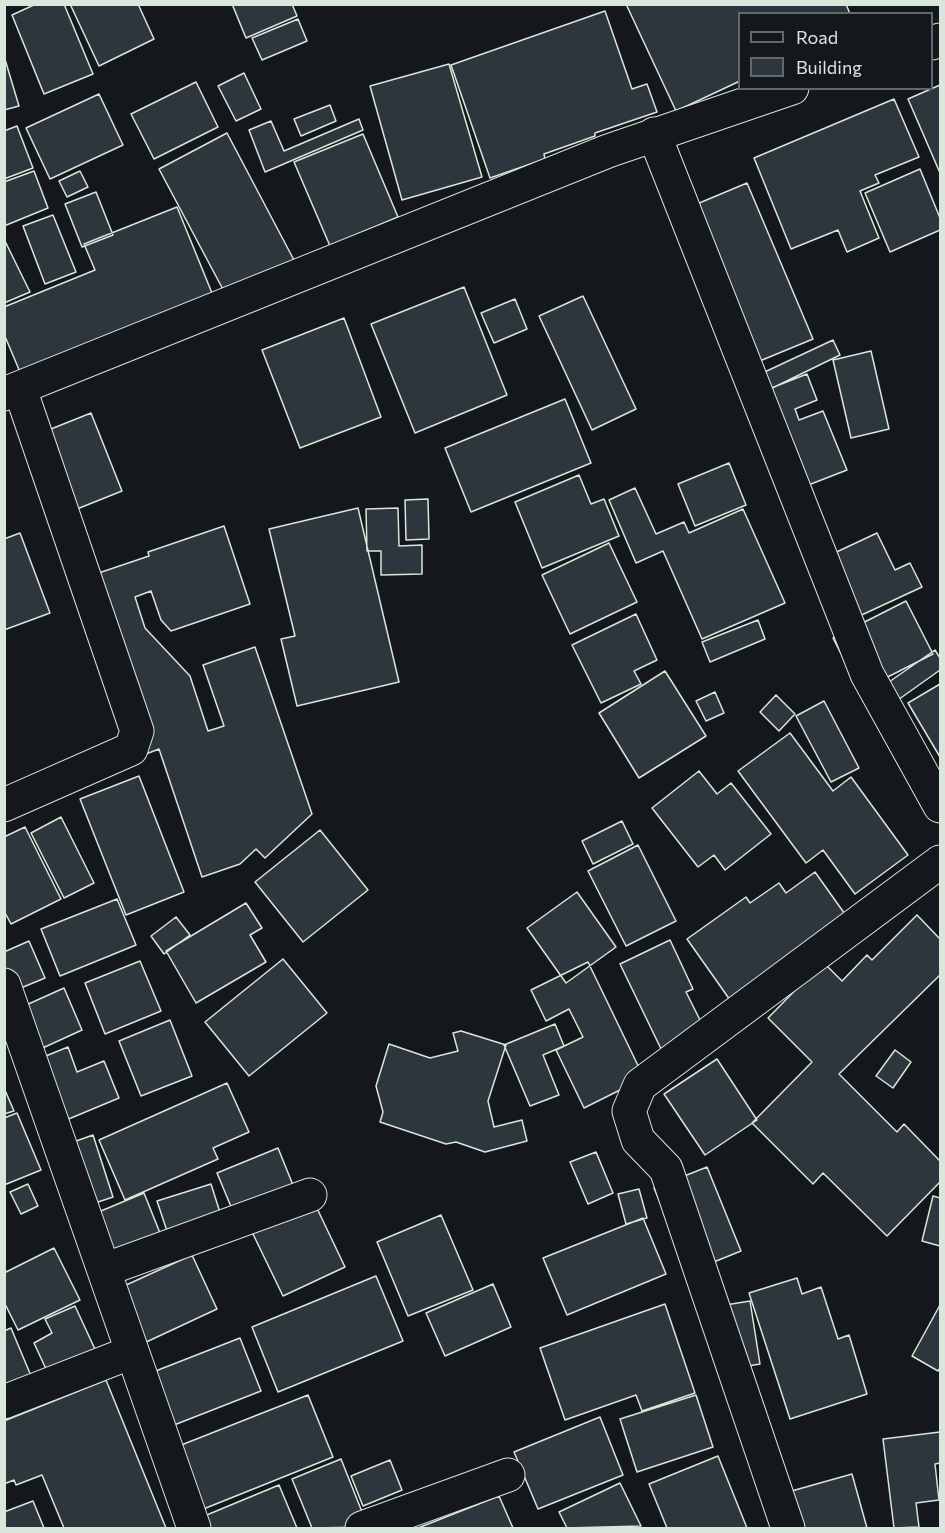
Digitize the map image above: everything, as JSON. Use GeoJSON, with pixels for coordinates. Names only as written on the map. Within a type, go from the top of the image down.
{"type":"FeatureCollection","features":[{"type":"Feature","properties":{"kind":"street"},"geometry":{"type":"LineString","coordinates":[[4,805],[131,749],[137,731],[12,392],[654,134],[786,90]]}},
{"type":"Feature","properties":{"kind":"street"},"geometry":{"type":"LineString","coordinates":[[654,134],[867,674],[940,806]]}},
{"type":"Feature","properties":{"kind":"street"},"geometry":{"type":"LineString","coordinates":[[788,1528],[666,1169],[638,1140],[629,1111],[640,1085],[940,862]]}},
{"type":"Feature","properties":{"kind":"street"},"geometry":{"type":"LineString","coordinates":[[4,985],[194,1528]]}},
{"type":"Feature","properties":{"kind":"street"},"geometry":{"type":"LineString","coordinates":[[104,1270],[309,1195]]}},
{"type":"Feature","properties":{"kind":"street"},"geometry":{"type":"LineString","coordinates":[[4,1402],[132,1352]]}},
{"type":"Feature","properties":{"kind":"street"},"geometry":{"type":"LineString","coordinates":[[362,1528],[508,1475]]}},
{"type":"Feature","properties":{"kind":"building"},"geometry":{"type":"Polygon","coordinates":[[[36,4],[64,4],[93,74],[44,94],[12,15],[36,4]]]}},
{"type":"Feature","properties":{"kind":"building"},"geometry":{"type":"Polygon","coordinates":[[[70,4],[138,4],[154,39],[99,66],[70,4]]]}},
{"type":"Feature","properties":{"kind":"building"},"geometry":{"type":"Polygon","coordinates":[[[232,4],[292,4],[297,16],[246,38],[232,4]]]}},
{"type":"Feature","properties":{"kind":"building"},"geometry":{"type":"Polygon","coordinates":[[[626,4],[846,4],[849,12],[738,12],[738,82],[676,111],[626,4]]]}},
{"type":"Feature","properties":{"kind":"building"},"geometry":{"type":"Polygon","coordinates":[[[605,11],[632,89],[647,84],[657,112],[595,133],[595,136],[544,154],[545,159],[490,178],[451,65],[605,11]]]}},
{"type":"Feature","properties":{"kind":"building"},"geometry":{"type":"Polygon","coordinates":[[[298,19],[307,41],[262,60],[252,38],[298,19]]]}},
{"type":"Feature","properties":{"kind":"building"},"geometry":{"type":"Polygon","coordinates":[[[4,56],[19,106],[4,110],[4,56]]]}},
{"type":"Feature","properties":{"kind":"building"},"geometry":{"type":"Polygon","coordinates":[[[449,64],[482,177],[402,200],[370,86],[449,64]]]}},
{"type":"Feature","properties":{"kind":"building"},"geometry":{"type":"Polygon","coordinates":[[[244,73],[261,109],[236,121],[218,86],[244,73]]]}},
{"type":"Feature","properties":{"kind":"building"},"geometry":{"type":"Polygon","coordinates":[[[196,82],[218,127],[154,159],[131,114],[196,82]]]}},
{"type":"Feature","properties":{"kind":"building"},"geometry":{"type":"Polygon","coordinates":[[[940,85],[940,173],[908,99],[940,85]]]}},
{"type":"Feature","properties":{"kind":"building"},"geometry":{"type":"Polygon","coordinates":[[[99,94],[123,145],[50,179],[26,128],[99,94]]]}},
{"type":"Feature","properties":{"kind":"building"},"geometry":{"type":"Polygon","coordinates":[[[894,99],[919,157],[875,175],[879,183],[860,191],[879,238],[847,252],[838,230],[791,249],[754,158],[894,99]]]}},
{"type":"Feature","properties":{"kind":"building"},"geometry":{"type":"Polygon","coordinates":[[[330,105],[336,121],[301,136],[294,119],[330,105]]]}},
{"type":"Feature","properties":{"kind":"building"},"geometry":{"type":"Polygon","coordinates":[[[359,119],[363,130],[265,172],[249,130],[271,121],[284,151],[359,119]]]}},
{"type":"Feature","properties":{"kind":"building"},"geometry":{"type":"Polygon","coordinates":[[[17,126],[33,168],[4,179],[4,131],[17,126]]]}},
{"type":"Feature","properties":{"kind":"building"},"geometry":{"type":"Polygon","coordinates":[[[227,133],[295,262],[227,297],[159,169],[227,133]]]}},
{"type":"Feature","properties":{"kind":"building"},"geometry":{"type":"Polygon","coordinates":[[[363,134],[398,217],[330,246],[294,162],[363,134]]]}},
{"type":"Feature","properties":{"kind":"building"},"geometry":{"type":"Polygon","coordinates":[[[920,169],[940,218],[940,230],[890,252],[865,193],[920,169]]]}},
{"type":"Feature","properties":{"kind":"building"},"geometry":{"type":"Polygon","coordinates":[[[34,171],[48,208],[4,226],[4,182],[34,171]]]}},
{"type":"Feature","properties":{"kind":"building"},"geometry":{"type":"Polygon","coordinates":[[[80,171],[88,187],[67,197],[59,181],[80,171]]]}},
{"type":"Feature","properties":{"kind":"building"},"geometry":{"type":"Polygon","coordinates":[[[747,183],[813,339],[750,365],[685,209],[747,183]]]}},
{"type":"Feature","properties":{"kind":"building"},"geometry":{"type":"Polygon","coordinates":[[[96,192],[113,235],[82,247],[65,204],[96,192]]]}},
{"type":"Feature","properties":{"kind":"building"},"geometry":{"type":"Polygon","coordinates":[[[177,207],[212,293],[20,372],[4,334],[4,307],[95,270],[84,244],[177,207]]]}},
{"type":"Feature","properties":{"kind":"building"},"geometry":{"type":"Polygon","coordinates":[[[53,215],[76,272],[45,284],[23,226],[53,215]]]}},
{"type":"Feature","properties":{"kind":"building"},"geometry":{"type":"Polygon","coordinates":[[[4,239],[30,292],[4,303],[4,239]]]}},
{"type":"Feature","properties":{"kind":"building"},"geometry":{"type":"Polygon","coordinates":[[[464,287],[507,395],[415,433],[371,324],[464,287]]]}},
{"type":"Feature","properties":{"kind":"building"},"geometry":{"type":"Polygon","coordinates":[[[583,296],[636,409],[592,430],[539,316],[583,296]]]}},
{"type":"Feature","properties":{"kind":"building"},"geometry":{"type":"Polygon","coordinates":[[[515,299],[527,329],[494,343],[481,313],[515,299]]]}},
{"type":"Feature","properties":{"kind":"building"},"geometry":{"type":"Polygon","coordinates":[[[344,318],[381,417],[300,448],[262,350],[344,318]]]}},
{"type":"Feature","properties":{"kind":"building"},"geometry":{"type":"Polygon","coordinates":[[[833,340],[840,355],[762,393],[754,377],[833,340]]]}},
{"type":"Feature","properties":{"kind":"building"},"geometry":{"type":"Polygon","coordinates":[[[871,351],[889,429],[851,438],[833,360],[871,351]]]}},
{"type":"Feature","properties":{"kind":"building"},"geometry":{"type":"Polygon","coordinates":[[[807,374],[817,400],[795,409],[799,420],[823,411],[847,470],[793,491],[756,394],[807,374]]]}},
{"type":"Feature","properties":{"kind":"building"},"geometry":{"type":"Polygon","coordinates":[[[565,399],[591,463],[471,512],[445,448],[565,399]]]}},
{"type":"Feature","properties":{"kind":"building"},"geometry":{"type":"Polygon","coordinates":[[[91,413],[122,491],[52,519],[21,441],[91,413]]]}},
{"type":"Feature","properties":{"kind":"building"},"geometry":{"type":"Polygon","coordinates":[[[729,463],[746,505],[695,526],[678,484],[729,463]]]}},
{"type":"Feature","properties":{"kind":"building"},"geometry":{"type":"Polygon","coordinates":[[[579,475],[591,504],[604,499],[619,536],[542,568],[515,502],[579,475]]]}},
{"type":"Feature","properties":{"kind":"building"},"geometry":{"type":"Polygon","coordinates":[[[635,488],[656,534],[684,522],[689,533],[743,509],[785,603],[702,639],[663,551],[636,563],[609,500],[635,488]]]}},
{"type":"Feature","properties":{"kind":"building"},"geometry":{"type":"Polygon","coordinates":[[[428,499],[429,539],[406,540],[405,500],[428,499]]]}},
{"type":"Feature","properties":{"kind":"building"},"geometry":{"type":"Polygon","coordinates":[[[358,508],[399,682],[297,706],[281,639],[295,636],[269,529],[358,508]]]}},
{"type":"Feature","properties":{"kind":"building"},"geometry":{"type":"Polygon","coordinates":[[[398,508],[399,546],[422,545],[422,574],[381,575],[381,551],[367,551],[366,509],[398,508]]]}},
{"type":"Feature","properties":{"kind":"building"},"geometry":{"type":"Polygon","coordinates":[[[224,526],[250,604],[171,631],[161,620],[151,591],[135,597],[145,628],[190,676],[208,731],[224,726],[203,665],[255,647],[312,814],[265,858],[256,849],[240,864],[202,877],[159,749],[146,754],[75,581],[149,556],[148,552],[224,526]]]}},
{"type":"Feature","properties":{"kind":"building"},"geometry":{"type":"Polygon","coordinates":[[[20,533],[50,613],[4,630],[4,539],[20,533]]]}},
{"type":"Feature","properties":{"kind":"building"},"geometry":{"type":"Polygon","coordinates":[[[877,533],[895,570],[910,563],[922,587],[840,625],[811,564],[877,533]]]}},
{"type":"Feature","properties":{"kind":"building"},"geometry":{"type":"Polygon","coordinates":[[[609,543],[637,602],[570,634],[542,575],[609,543]]]}},
{"type":"Feature","properties":{"kind":"building"},"geometry":{"type":"Polygon","coordinates":[[[906,601],[933,654],[860,691],[833,638],[906,601]]]}},
{"type":"Feature","properties":{"kind":"building"},"geometry":{"type":"Polygon","coordinates":[[[636,614],[657,660],[634,671],[641,684],[601,703],[572,645],[636,614]]]}},
{"type":"Feature","properties":{"kind":"building"},"geometry":{"type":"Polygon","coordinates":[[[758,620],[765,639],[710,662],[702,642],[758,620]]]}},
{"type":"Feature","properties":{"kind":"building"},"geometry":{"type":"Polygon","coordinates":[[[935,650],[940,658],[940,670],[874,717],[863,700],[935,650]]]}},
{"type":"Feature","properties":{"kind":"building"},"geometry":{"type":"Polygon","coordinates":[[[665,671],[706,736],[639,778],[599,713],[665,671]]]}},
{"type":"Feature","properties":{"kind":"building"},"geometry":{"type":"Polygon","coordinates":[[[940,684],[940,757],[908,703],[940,684]]]}},
{"type":"Feature","properties":{"kind":"building"},"geometry":{"type":"Polygon","coordinates":[[[715,692],[724,713],[706,721],[696,701],[715,692]]]}},
{"type":"Feature","properties":{"kind":"building"},"geometry":{"type":"Polygon","coordinates":[[[776,695],[795,714],[779,731],[760,712],[776,695]]]}},
{"type":"Feature","properties":{"kind":"building"},"geometry":{"type":"Polygon","coordinates":[[[824,701],[859,768],[831,782],[796,716],[824,701]]]}},
{"type":"Feature","properties":{"kind":"building"},"geometry":{"type":"Polygon","coordinates":[[[790,733],[833,791],[851,777],[908,855],[855,894],[823,850],[806,863],[738,771],[790,733]]]}},
{"type":"Feature","properties":{"kind":"building"},"geometry":{"type":"Polygon","coordinates":[[[699,771],[717,794],[731,783],[771,834],[725,870],[714,855],[698,867],[652,808],[699,771]]]}},
{"type":"Feature","properties":{"kind":"building"},"geometry":{"type":"Polygon","coordinates":[[[139,776],[184,892],[126,915],[80,799],[139,776]]]}},
{"type":"Feature","properties":{"kind":"building"},"geometry":{"type":"Polygon","coordinates":[[[61,817],[94,883],[64,898],[31,833],[61,817]]]}},
{"type":"Feature","properties":{"kind":"building"},"geometry":{"type":"Polygon","coordinates":[[[622,821],[633,844],[593,864],[582,841],[622,821]]]}},
{"type":"Feature","properties":{"kind":"building"},"geometry":{"type":"Polygon","coordinates":[[[25,827],[61,899],[11,924],[4,911],[4,837],[25,827]]]}},
{"type":"Feature","properties":{"kind":"building"},"geometry":{"type":"Polygon","coordinates":[[[320,830],[368,890],[303,942],[255,882],[320,830]]]}},
{"type":"Feature","properties":{"kind":"building"},"geometry":{"type":"Polygon","coordinates":[[[638,845],[676,921],[626,946],[588,871],[638,845]]]}},
{"type":"Feature","properties":{"kind":"building"},"geometry":{"type":"Polygon","coordinates":[[[815,872],[852,924],[735,1007],[687,939],[746,897],[750,903],[779,883],[786,893],[815,872]]]}},
{"type":"Feature","properties":{"kind":"building"},"geometry":{"type":"Polygon","coordinates":[[[577,892],[616,947],[566,983],[527,928],[577,892]]]}},
{"type":"Feature","properties":{"kind":"building"},"geometry":{"type":"Polygon","coordinates":[[[117,899],[136,945],[60,976],[41,929],[117,899]]]}},
{"type":"Feature","properties":{"kind":"building"},"geometry":{"type":"Polygon","coordinates":[[[246,903],[262,928],[250,935],[266,962],[196,1003],[166,951],[246,903]]]}},
{"type":"Feature","properties":{"kind":"building"},"geometry":{"type":"Polygon","coordinates":[[[917,915],[940,939],[940,975],[839,1074],[897,1132],[904,1124],[940,1161],[940,1182],[887,1236],[823,1173],[813,1184],[752,1123],[812,1062],[768,1018],[823,962],[842,981],[867,955],[872,960],[917,915]]]}},
{"type":"Feature","properties":{"kind":"building"},"geometry":{"type":"Polygon","coordinates":[[[176,917],[190,935],[164,954],[151,936],[176,917]]]}},
{"type":"Feature","properties":{"kind":"building"},"geometry":{"type":"Polygon","coordinates":[[[670,940],[693,989],[686,992],[706,1032],[663,1053],[620,964],[670,940]]]}},
{"type":"Feature","properties":{"kind":"building"},"geometry":{"type":"Polygon","coordinates":[[[29,941],[45,978],[4,995],[4,952],[29,941]]]}},
{"type":"Feature","properties":{"kind":"building"},"geometry":{"type":"Polygon","coordinates":[[[283,959],[327,1013],[249,1076],[205,1022],[283,959]]]}},
{"type":"Feature","properties":{"kind":"building"},"geometry":{"type":"Polygon","coordinates":[[[140,961],[161,1011],[105,1034],[85,983],[140,961]]]}},
{"type":"Feature","properties":{"kind":"building"},"geometry":{"type":"Polygon","coordinates":[[[588,962],[644,1078],[584,1108],[556,1050],[583,1037],[569,1009],[546,1021],[531,990],[588,962]]]}},
{"type":"Feature","properties":{"kind":"building"},"geometry":{"type":"Polygon","coordinates":[[[64,988],[82,1030],[23,1057],[4,1015],[64,988]]]}},
{"type":"Feature","properties":{"kind":"building"},"geometry":{"type":"Polygon","coordinates":[[[170,1020],[192,1076],[141,1096],[119,1041],[170,1020]]]}},
{"type":"Feature","properties":{"kind":"building"},"geometry":{"type":"Polygon","coordinates":[[[555,1024],[564,1046],[543,1055],[559,1095],[530,1106],[504,1045],[555,1024]]]}},
{"type":"Feature","properties":{"kind":"building"},"geometry":{"type":"Polygon","coordinates":[[[461,1031],[506,1045],[488,1101],[494,1127],[522,1120],[527,1141],[485,1152],[456,1142],[446,1144],[380,1122],[383,1112],[376,1086],[389,1044],[430,1058],[458,1051],[453,1033],[461,1031]]]}},
{"type":"Feature","properties":{"kind":"building"},"geometry":{"type":"Polygon","coordinates":[[[68,1047],[77,1072],[104,1061],[119,1098],[47,1128],[21,1066],[68,1047]]]}},
{"type":"Feature","properties":{"kind":"building"},"geometry":{"type":"Polygon","coordinates":[[[895,1050],[911,1062],[893,1088],[876,1076],[895,1050]]]}},
{"type":"Feature","properties":{"kind":"building"},"geometry":{"type":"Polygon","coordinates":[[[717,1059],[757,1120],[705,1155],[664,1094],[717,1059]]]}},
{"type":"Feature","properties":{"kind":"building"},"geometry":{"type":"Polygon","coordinates":[[[227,1083],[249,1132],[213,1148],[218,1159],[125,1200],[99,1140],[227,1083]]]}},
{"type":"Feature","properties":{"kind":"building"},"geometry":{"type":"Polygon","coordinates":[[[4,1088],[14,1111],[4,1114],[4,1088]]]}},
{"type":"Feature","properties":{"kind":"building"},"geometry":{"type":"Polygon","coordinates":[[[17,1113],[41,1170],[4,1185],[4,1118],[17,1113]]]}},
{"type":"Feature","properties":{"kind":"building"},"geometry":{"type":"Polygon","coordinates":[[[93,1135],[113,1197],[71,1211],[51,1150],[93,1135]]]}},
{"type":"Feature","properties":{"kind":"building"},"geometry":{"type":"Polygon","coordinates":[[[278,1148],[297,1195],[237,1221],[217,1173],[278,1148]]]}},
{"type":"Feature","properties":{"kind":"building"},"geometry":{"type":"Polygon","coordinates":[[[596,1152],[613,1193],[588,1204],[570,1162],[596,1152]]]}},
{"type":"Feature","properties":{"kind":"building"},"geometry":{"type":"Polygon","coordinates":[[[707,1167],[741,1251],[689,1272],[654,1188],[707,1167]]]}},
{"type":"Feature","properties":{"kind":"building"},"geometry":{"type":"Polygon","coordinates":[[[28,1184],[38,1206],[21,1214],[10,1192],[28,1184]]]}},
{"type":"Feature","properties":{"kind":"building"},"geometry":{"type":"Polygon","coordinates":[[[211,1184],[223,1222],[170,1240],[157,1201],[211,1184]]]}},
{"type":"Feature","properties":{"kind":"building"},"geometry":{"type":"Polygon","coordinates":[[[639,1189],[647,1218],[626,1224],[618,1194],[639,1189]]]}},
{"type":"Feature","properties":{"kind":"building"},"geometry":{"type":"Polygon","coordinates":[[[144,1193],[162,1238],[95,1266],[77,1221],[144,1193]]]}},
{"type":"Feature","properties":{"kind":"building"},"geometry":{"type":"Polygon","coordinates":[[[933,1196],[940,1198],[940,1246],[922,1241],[933,1196]]]}},
{"type":"Feature","properties":{"kind":"building"},"geometry":{"type":"Polygon","coordinates":[[[314,1202],[345,1267],[283,1296],[252,1232],[314,1202]]]}},
{"type":"Feature","properties":{"kind":"building"},"geometry":{"type":"Polygon","coordinates":[[[441,1215],[473,1290],[408,1316],[377,1242],[441,1215]]]}},
{"type":"Feature","properties":{"kind":"building"},"geometry":{"type":"Polygon","coordinates":[[[643,1218],[666,1274],[567,1315],[543,1258],[643,1218]]]}},
{"type":"Feature","properties":{"kind":"building"},"geometry":{"type":"Polygon","coordinates":[[[54,1248],[80,1300],[18,1330],[4,1302],[4,1273],[54,1248]]]}},
{"type":"Feature","properties":{"kind":"building"},"geometry":{"type":"Polygon","coordinates":[[[192,1255],[217,1309],[127,1351],[102,1296],[192,1255]]]}},
{"type":"Feature","properties":{"kind":"building"},"geometry":{"type":"Polygon","coordinates":[[[376,1276],[403,1341],[278,1392],[252,1327],[376,1276]]]}},
{"type":"Feature","properties":{"kind":"building"},"geometry":{"type":"Polygon","coordinates":[[[797,1278],[802,1294],[821,1287],[838,1339],[849,1335],[867,1394],[790,1419],[749,1293],[797,1278]]]}},
{"type":"Feature","properties":{"kind":"building"},"geometry":{"type":"Polygon","coordinates":[[[493,1284],[511,1327],[445,1356],[426,1313],[493,1284]]]}},
{"type":"Feature","properties":{"kind":"building"},"geometry":{"type":"Polygon","coordinates":[[[750,1301],[760,1364],[724,1370],[713,1307],[750,1301]]]}},
{"type":"Feature","properties":{"kind":"building"},"geometry":{"type":"Polygon","coordinates":[[[665,1304],[695,1393],[642,1411],[636,1395],[565,1420],[540,1348],[665,1304]]]}},
{"type":"Feature","properties":{"kind":"building"},"geometry":{"type":"Polygon","coordinates":[[[940,1305],[940,1368],[938,1371],[912,1356],[940,1305]]]}},
{"type":"Feature","properties":{"kind":"building"},"geometry":{"type":"Polygon","coordinates":[[[75,1306],[100,1360],[52,1382],[34,1343],[52,1333],[45,1319],[75,1306]]]}},
{"type":"Feature","properties":{"kind":"building"},"geometry":{"type":"Polygon","coordinates":[[[11,1328],[34,1383],[4,1395],[4,1331],[11,1328]]]}},
{"type":"Feature","properties":{"kind":"building"},"geometry":{"type":"Polygon","coordinates":[[[240,1338],[261,1391],[151,1434],[130,1381],[240,1338]]]}},
{"type":"Feature","properties":{"kind":"building"},"geometry":{"type":"Polygon","coordinates":[[[106,1380],[166,1528],[64,1528],[42,1475],[16,1485],[14,1480],[4,1484],[4,1421],[106,1380]]]}},
{"type":"Feature","properties":{"kind":"building"},"geometry":{"type":"Polygon","coordinates":[[[308,1395],[333,1457],[186,1516],[161,1453],[308,1395]]]}},
{"type":"Feature","properties":{"kind":"building"},"geometry":{"type":"Polygon","coordinates":[[[696,1395],[713,1447],[637,1472],[620,1419],[696,1395]]]}},
{"type":"Feature","properties":{"kind":"building"},"geometry":{"type":"Polygon","coordinates":[[[600,1417],[623,1475],[538,1509],[514,1452],[600,1417]]]}},
{"type":"Feature","properties":{"kind":"building"},"geometry":{"type":"Polygon","coordinates":[[[940,1432],[940,1463],[935,1464],[939,1500],[916,1503],[919,1527],[894,1528],[883,1439],[940,1432]]]}},
{"type":"Feature","properties":{"kind":"building"},"geometry":{"type":"Polygon","coordinates":[[[718,1456],[747,1528],[667,1528],[649,1484],[718,1456]]]}},
{"type":"Feature","properties":{"kind":"building"},"geometry":{"type":"Polygon","coordinates":[[[341,1459],[368,1527],[312,1528],[292,1479],[341,1459]]]}},
{"type":"Feature","properties":{"kind":"building"},"geometry":{"type":"Polygon","coordinates":[[[390,1460],[402,1490],[363,1506],[351,1476],[390,1460]]]}},
{"type":"Feature","properties":{"kind":"building"},"geometry":{"type":"Polygon","coordinates":[[[852,1474],[867,1528],[790,1528],[781,1494],[852,1474]]]}},
{"type":"Feature","properties":{"kind":"building"},"geometry":{"type":"Polygon","coordinates":[[[620,1483],[641,1526],[567,1528],[559,1512],[620,1483]]]}},
{"type":"Feature","properties":{"kind":"building"},"geometry":{"type":"Polygon","coordinates":[[[279,1485],[297,1528],[187,1528],[185,1524],[279,1485]]]}},
{"type":"Feature","properties":{"kind":"building"},"geometry":{"type":"Polygon","coordinates":[[[499,1496],[513,1528],[418,1528],[499,1496]]]}},
{"type":"Feature","properties":{"kind":"building"},"geometry":{"type":"Polygon","coordinates":[[[33,1501],[44,1528],[4,1528],[4,1512],[33,1501]]]}}]}
